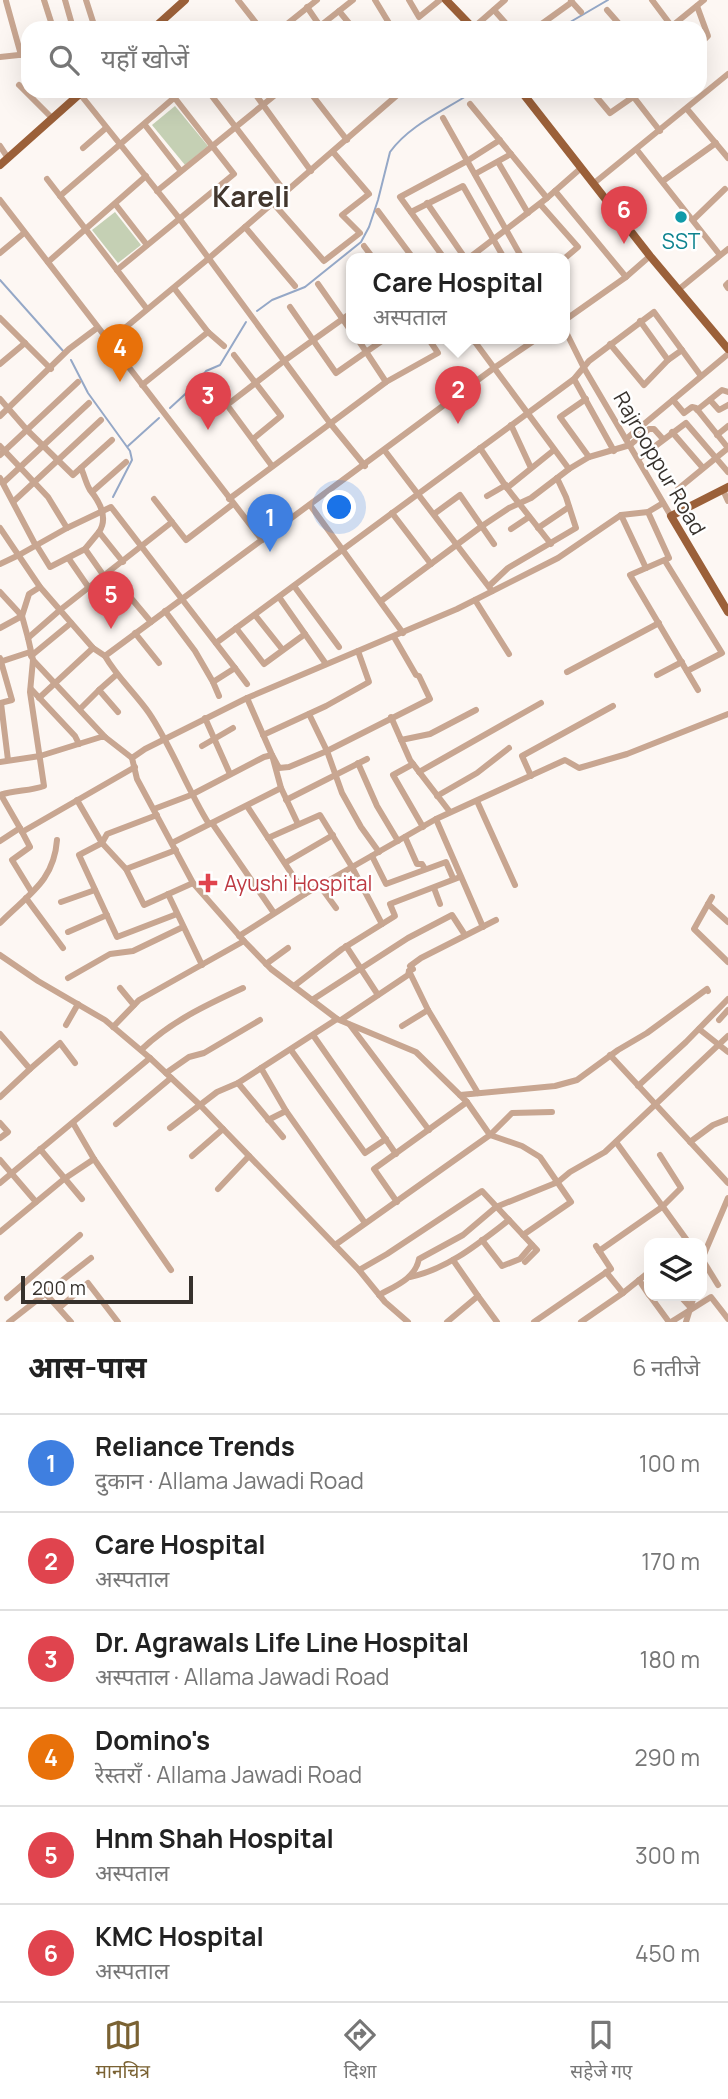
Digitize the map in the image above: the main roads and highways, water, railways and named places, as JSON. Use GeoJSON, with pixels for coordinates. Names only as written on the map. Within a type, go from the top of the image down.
{"type":"FeatureCollection","features":[{"type":"Feature","properties":{"kind":"main road"},"geometry":{"type":"LineString","coordinates":[[162,21],[185,0]]}},
{"type":"Feature","properties":{"kind":"main road"},"geometry":{"type":"LineString","coordinates":[[446,0],[466,21]]}},
{"type":"Feature","properties":{"kind":"main road"},"geometry":{"type":"LineString","coordinates":[[0,165],[74,98]]}},
{"type":"Feature","properties":{"kind":"main road"},"geometry":{"type":"LineString","coordinates":[[526,98],[580,169],[728,351]]}},
{"type":"Feature","properties":{"kind":"main road","name":"Rajrooppur Road"},"geometry":{"type":"LineString","coordinates":[[726,489],[671,516],[728,612]]}},
{"type":"Feature","properties":{"kind":"waterway"},"geometry":{"type":"LineString","coordinates":[[572,21],[608,0]]}},
{"type":"Feature","properties":{"kind":"waterway"},"geometry":{"type":"LineString","coordinates":[[347,253],[361,242],[369,227],[390,152],[418,125],[462,98]]}},
{"type":"Feature","properties":{"kind":"waterway"},"geometry":{"type":"LineString","coordinates":[[257,311],[272,300],[305,287],[346,254]]}},
{"type":"Feature","properties":{"kind":"waterway"},"geometry":{"type":"LineString","coordinates":[[0,280],[64,352]]}},
{"type":"Feature","properties":{"kind":"waterway"},"geometry":{"type":"LineString","coordinates":[[170,408],[206,371],[220,365],[246,322]]}},
{"type":"Feature","properties":{"kind":"waterway"},"geometry":{"type":"LineString","coordinates":[[71,360],[88,393],[130,451],[132,460],[113,497]]}},
{"type":"Feature","properties":{"kind":"waterway"},"geometry":{"type":"LineString","coordinates":[[128,446],[159,418]]}},
{"type":"Feature","properties":{"kind":"place","name":"SST"},"geometry":{"type":"Point","coordinates":[681,217]}},
{"type":"Feature","properties":{"kind":"place","name":"KMC Hospital"},"geometry":{"type":"Point","coordinates":[624,244]}},
{"type":"Feature","properties":{"kind":"place","name":"Domino's"},"geometry":{"type":"Point","coordinates":[120,382]}},
{"type":"Feature","properties":{"kind":"place","name":"Care Hospital"},"geometry":{"type":"Point","coordinates":[458,424]}},
{"type":"Feature","properties":{"kind":"place","name":"Dr. Agrawals Life Line Hospital"},"geometry":{"type":"Point","coordinates":[208,430]}},
{"type":"Feature","properties":{"kind":"place","name":"Reliance Trends"},"geometry":{"type":"Point","coordinates":[270,552]}},
{"type":"Feature","properties":{"kind":"place","name":"Hnm Shah Hospital"},"geometry":{"type":"Point","coordinates":[111,629]}},
{"type":"Feature","properties":{"kind":"place","name":"Ayushi Hospital"},"geometry":{"type":"Point","coordinates":[208,883]}},
{"type":"Feature","properties":{"kind":"district","name":"Kareli"},"geometry":{"type":"Point","coordinates":[251,196]}}]}
